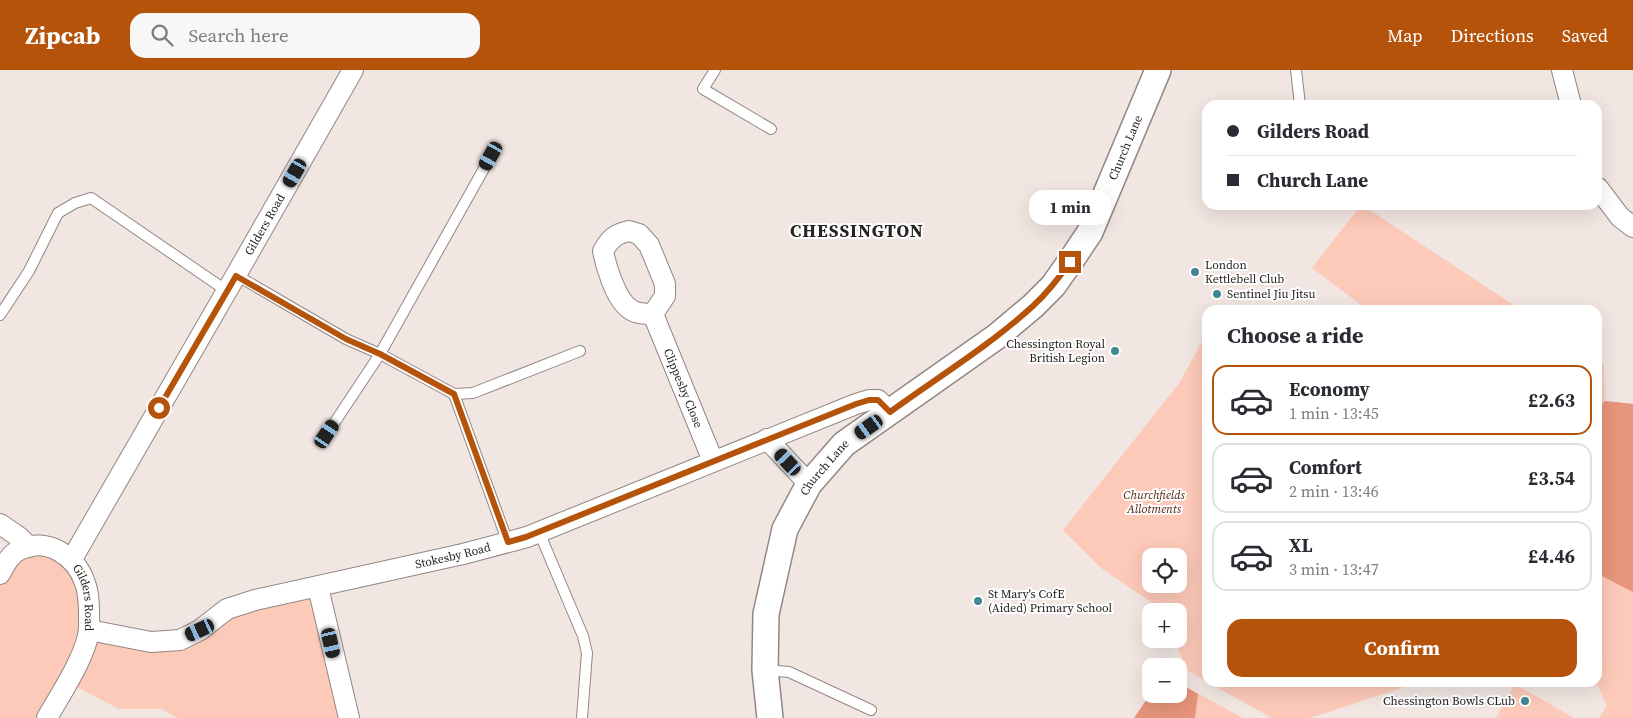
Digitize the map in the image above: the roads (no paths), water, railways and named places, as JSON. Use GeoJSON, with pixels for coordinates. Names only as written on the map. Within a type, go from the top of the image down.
{"type":"FeatureCollection","features":[{"type":"Feature","properties":{"kind":"street","name":"Gilders Road"},"geometry":{"type":"LineString","coordinates":[[72,560],[353,70]]}},
{"type":"Feature","properties":{"kind":"street","name":"Church Lane"},"geometry":{"type":"LineString","coordinates":[[770,718],[765,670],[766,614],[785,529],[809,484],[844,444],[996,337],[1033,306],[1053,286],[1090,232],[1158,70]]}},
{"type":"Feature","properties":{"kind":"street"},"geometry":{"type":"LineString","coordinates":[[1562,70],[1570,100]]}},
{"type":"Feature","properties":{"kind":"street"},"geometry":{"type":"LineString","coordinates":[[1602,193],[1620,217],[1633,227]]}},
{"type":"Feature","properties":{"kind":"street","name":"Clippesby Close"},"geometry":{"type":"LineString","coordinates":[[653,314],[712,461]]}},
{"type":"Feature","properties":{"kind":"street","name":"Stokesby Road"},"geometry":{"type":"LineString","coordinates":[[89,630],[151,642],[180,640],[200,630],[227,609],[255,600],[508,542],[539,532],[767,439],[869,400],[878,400],[890,412]]}},
{"type":"Feature","properties":{"kind":"street"},"geometry":{"type":"LineString","coordinates":[[767,439],[809,484]]}},
{"type":"Feature","properties":{"kind":"street"},"geometry":{"type":"LineString","coordinates":[[0,524],[19,537],[29,547],[18,550],[8,559],[0,574]]}},
{"type":"Feature","properties":{"kind":"street","name":"Gilders Road"},"geometry":{"type":"LineString","coordinates":[[29,547],[43,545],[58,550],[72,560],[85,582],[88,597],[89,630],[83,652],[47,718]]}},
{"type":"Feature","properties":{"kind":"street"},"geometry":{"type":"LineString","coordinates":[[318,587],[349,718]]}},
{"type":"Feature","properties":{"kind":"lane"},"geometry":{"type":"LineString","coordinates":[[715,70],[703,89],[771,129]]}},
{"type":"Feature","properties":{"kind":"lane"},"geometry":{"type":"LineString","coordinates":[[1296,70],[1299,100]]}},
{"type":"Feature","properties":{"kind":"lane"},"geometry":{"type":"LineString","coordinates":[[327,434],[380,354],[491,156]]}},
{"type":"Feature","properties":{"kind":"lane"},"geometry":{"type":"LineString","coordinates":[[0,315],[29,271],[58,213],[76,203],[91,198],[232,283],[380,354],[454,394],[473,392],[580,351]]}},
{"type":"Feature","properties":{"kind":"lane"},"geometry":{"type":"LineString","coordinates":[[454,394],[508,542]]}},
{"type":"Feature","properties":{"kind":"lane"},"geometry":{"type":"LineString","coordinates":[[539,532],[583,636],[587,653],[582,718]]}},
{"type":"Feature","properties":{"kind":"lane"},"geometry":{"type":"LineString","coordinates":[[765,670],[789,672],[871,710]]}},
{"type":"Feature","properties":{"kind":"place","name":"London Kettlebell Club"},"geometry":{"type":"Point","coordinates":[1195,272]}},
{"type":"Feature","properties":{"kind":"place","name":"Sentinel Jiu Jitsu"},"geometry":{"type":"Point","coordinates":[1217,294]}},
{"type":"Feature","properties":{"kind":"place","name":"Chessington Royal British Legion"},"geometry":{"type":"Point","coordinates":[1115,351]}},
{"type":"Feature","properties":{"kind":"place","name":"St Mary's CofE (Aided) Primary School"},"geometry":{"type":"Point","coordinates":[978,601]}},
{"type":"Feature","properties":{"kind":"place","name":"Chessington Bowls CLub"},"geometry":{"type":"Point","coordinates":[1525,701]}},
{"type":"Feature","properties":{"kind":"district","name":"CHESSINGTON"},"geometry":{"type":"Point","coordinates":[857,231]}},
{"type":"Feature","properties":{"kind":"park label","name":"Churchfields Allotments"},"geometry":{"type":"Point","coordinates":[1154,502]}}]}
